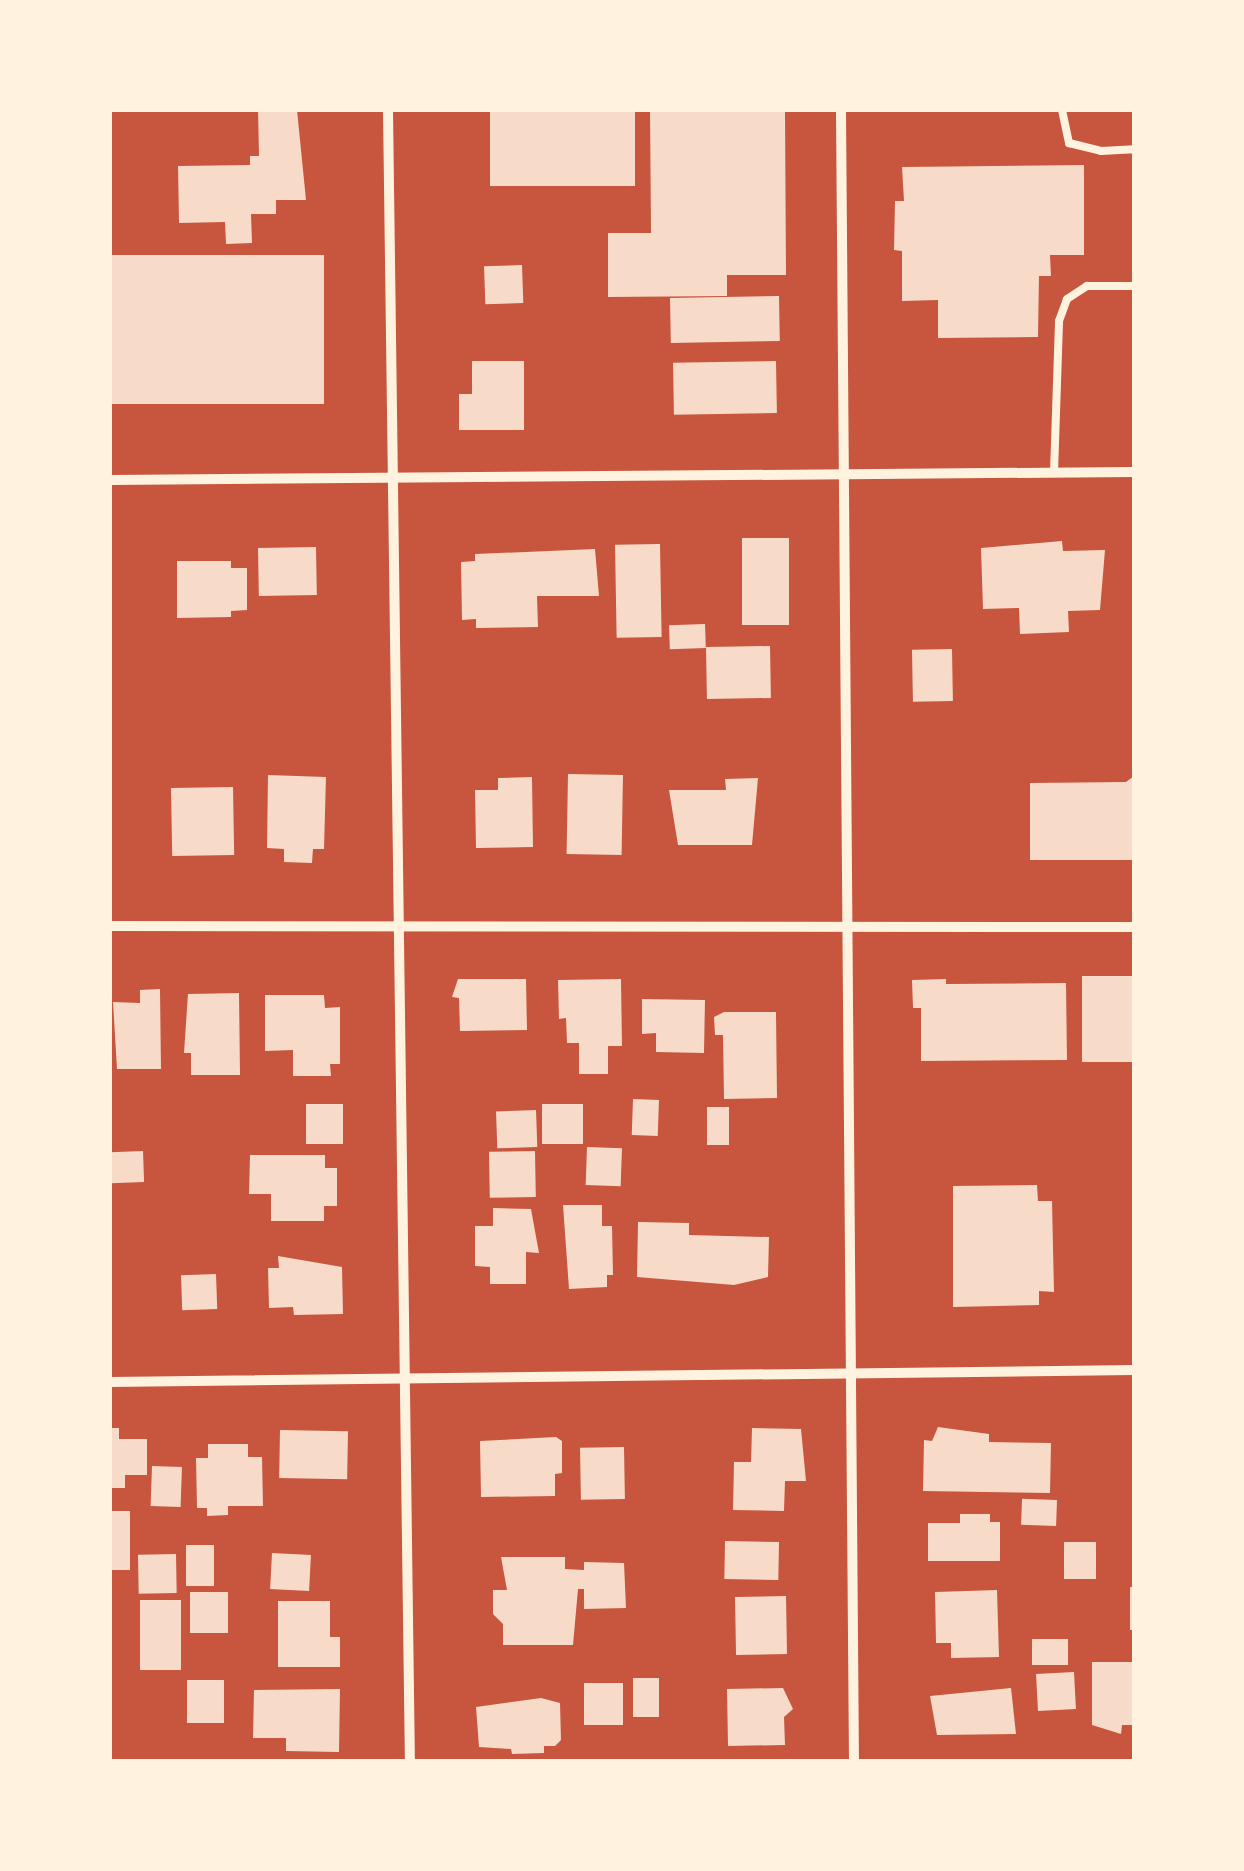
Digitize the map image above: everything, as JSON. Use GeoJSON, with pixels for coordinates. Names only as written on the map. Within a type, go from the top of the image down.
{"type":"FeatureCollection","features":[{"type":"Feature","properties":{"kind":"street"},"geometry":{"type":"LineString","coordinates":[[388,110],[394,928],[406,1379],[410,1761]]}},
{"type":"Feature","properties":{"kind":"street"},"geometry":{"type":"LineString","coordinates":[[841,110],[854,1761]]}},
{"type":"Feature","properties":{"kind":"street"},"geometry":{"type":"LineString","coordinates":[[110,480],[1134,472]]}},
{"type":"Feature","properties":{"kind":"street"},"geometry":{"type":"LineString","coordinates":[[110,926],[394,928],[846,923],[1134,927]]}},
{"type":"Feature","properties":{"kind":"street"},"geometry":{"type":"LineString","coordinates":[[110,1382],[1134,1370]]}},
{"type":"Feature","properties":{"kind":"lane"},"geometry":{"type":"LineString","coordinates":[[1062,110],[1068,143],[1134,150]]}},
{"type":"Feature","properties":{"kind":"lane"},"geometry":{"type":"LineString","coordinates":[[1054,473],[1058,321],[1067,300],[1087,286],[1134,286]]}},
{"type":"Feature","properties":{"kind":"building"},"geometry":{"type":"Polygon","coordinates":[[[258,110],[297,110],[306,200],[276,200],[276,214],[251,214],[252,243],[226,244],[225,222],[179,223],[178,166],[250,165],[250,156],[259,156],[258,110]]]}},
{"type":"Feature","properties":{"kind":"building"},"geometry":{"type":"Polygon","coordinates":[[[490,110],[635,110],[635,186],[490,186],[490,110]]]}},
{"type":"Feature","properties":{"kind":"building"},"geometry":{"type":"Polygon","coordinates":[[[650,110],[785,110],[786,275],[727,275],[727,296],[608,297],[608,233],[651,233],[650,110]]]}},
{"type":"Feature","properties":{"kind":"building"},"geometry":{"type":"Polygon","coordinates":[[[1084,165],[1084,255],[1050,255],[1051,276],[1039,276],[1038,337],[938,338],[938,300],[902,301],[902,251],[894,250],[895,201],[904,201],[902,167],[1084,165]]]}},
{"type":"Feature","properties":{"kind":"building"},"geometry":{"type":"Polygon","coordinates":[[[110,255],[324,255],[324,404],[110,404],[110,255]]]}},
{"type":"Feature","properties":{"kind":"building"},"geometry":{"type":"Polygon","coordinates":[[[522,265],[523,303],[485,304],[484,266],[522,265]]]}},
{"type":"Feature","properties":{"kind":"building"},"geometry":{"type":"Polygon","coordinates":[[[779,296],[780,341],[671,343],[670,298],[779,296]]]}},
{"type":"Feature","properties":{"kind":"building"},"geometry":{"type":"Polygon","coordinates":[[[472,361],[524,361],[524,430],[459,430],[459,394],[472,394],[472,361]]]}},
{"type":"Feature","properties":{"kind":"building"},"geometry":{"type":"Polygon","coordinates":[[[776,361],[777,413],[674,415],[673,363],[776,361]]]}},
{"type":"Feature","properties":{"kind":"building"},"geometry":{"type":"Polygon","coordinates":[[[742,538],[789,538],[789,625],[742,625],[742,538]]]}},
{"type":"Feature","properties":{"kind":"building"},"geometry":{"type":"Polygon","coordinates":[[[1062,541],[1063,551],[1105,550],[1100,610],[1068,611],[1069,632],[1020,634],[1019,608],[983,609],[981,548],[1062,541]]]}},
{"type":"Feature","properties":{"kind":"building"},"geometry":{"type":"Polygon","coordinates":[[[660,544],[662,637],[617,638],[615,545],[660,544]]]}},
{"type":"Feature","properties":{"kind":"building"},"geometry":{"type":"Polygon","coordinates":[[[316,547],[317,595],[259,596],[258,548],[316,547]]]}},
{"type":"Feature","properties":{"kind":"building"},"geometry":{"type":"Polygon","coordinates":[[[595,549],[599,596],[537,596],[538,627],[476,628],[476,619],[462,620],[461,562],[475,561],[475,554],[595,549]]]}},
{"type":"Feature","properties":{"kind":"building"},"geometry":{"type":"Polygon","coordinates":[[[177,561],[231,561],[231,568],[247,568],[247,610],[231,611],[231,617],[177,618],[177,561]]]}},
{"type":"Feature","properties":{"kind":"building"},"geometry":{"type":"Polygon","coordinates":[[[705,624],[706,648],[670,649],[669,625],[705,624]]]}},
{"type":"Feature","properties":{"kind":"building"},"geometry":{"type":"Polygon","coordinates":[[[770,646],[771,698],[707,699],[706,647],[770,646]]]}},
{"type":"Feature","properties":{"kind":"building"},"geometry":{"type":"Polygon","coordinates":[[[952,649],[953,701],[913,702],[912,650],[952,649]]]}},
{"type":"Feature","properties":{"kind":"building"},"geometry":{"type":"Polygon","coordinates":[[[568,774],[623,775],[622,855],[567,854],[568,774]]]}},
{"type":"Feature","properties":{"kind":"building"},"geometry":{"type":"Polygon","coordinates":[[[268,775],[326,777],[324,849],[313,849],[312,863],[284,862],[284,849],[267,848],[268,775]]]}},
{"type":"Feature","properties":{"kind":"building"},"geometry":{"type":"Polygon","coordinates":[[[1134,776],[1134,860],[1030,860],[1030,783],[1126,782],[1134,776]]]}},
{"type":"Feature","properties":{"kind":"building"},"geometry":{"type":"Polygon","coordinates":[[[532,777],[533,847],[476,848],[475,790],[498,790],[498,778],[532,777]]]}},
{"type":"Feature","properties":{"kind":"building"},"geometry":{"type":"Polygon","coordinates":[[[758,778],[752,845],[678,845],[669,790],[726,790],[725,779],[758,778]]]}},
{"type":"Feature","properties":{"kind":"building"},"geometry":{"type":"Polygon","coordinates":[[[233,787],[234,855],[172,856],[171,788],[233,787]]]}},
{"type":"Feature","properties":{"kind":"building"},"geometry":{"type":"Polygon","coordinates":[[[1082,976],[1134,976],[1134,1062],[1082,1062],[1082,976]]]}},
{"type":"Feature","properties":{"kind":"building"},"geometry":{"type":"Polygon","coordinates":[[[458,979],[526,979],[527,1030],[460,1031],[459,998],[452,997],[458,979]]]}},
{"type":"Feature","properties":{"kind":"building"},"geometry":{"type":"Polygon","coordinates":[[[621,979],[622,1046],[608,1046],[608,1074],[579,1074],[579,1043],[567,1043],[566,1018],[559,1019],[558,980],[621,979]]]}},
{"type":"Feature","properties":{"kind":"building"},"geometry":{"type":"Polygon","coordinates":[[[946,979],[946,984],[1066,983],[1067,1060],[921,1061],[921,1008],[913,1008],[912,980],[946,979]]]}},
{"type":"Feature","properties":{"kind":"building"},"geometry":{"type":"Polygon","coordinates":[[[160,989],[161,1069],[117,1069],[113,1002],[140,1003],[140,990],[160,989]]]}},
{"type":"Feature","properties":{"kind":"building"},"geometry":{"type":"Polygon","coordinates":[[[239,993],[240,1075],[191,1075],[191,1053],[184,1053],[188,994],[239,993]]]}},
{"type":"Feature","properties":{"kind":"building"},"geometry":{"type":"Polygon","coordinates":[[[265,995],[324,995],[325,1008],[340,1007],[340,1064],[330,1064],[331,1076],[293,1076],[293,1050],[265,1051],[265,995]]]}},
{"type":"Feature","properties":{"kind":"building"},"geometry":{"type":"Polygon","coordinates":[[[642,999],[705,1000],[704,1053],[656,1052],[656,1033],[642,1034],[642,999]]]}},
{"type":"Feature","properties":{"kind":"building"},"geometry":{"type":"Polygon","coordinates":[[[724,1012],[776,1012],[777,1098],[724,1099],[723,1035],[715,1035],[714,1017],[724,1012]]]}},
{"type":"Feature","properties":{"kind":"building"},"geometry":{"type":"Polygon","coordinates":[[[633,1099],[659,1100],[658,1136],[632,1135],[633,1099]]]}},
{"type":"Feature","properties":{"kind":"building"},"geometry":{"type":"Polygon","coordinates":[[[306,1104],[343,1104],[343,1144],[306,1144],[306,1104]]]}},
{"type":"Feature","properties":{"kind":"building"},"geometry":{"type":"Polygon","coordinates":[[[542,1104],[583,1104],[583,1144],[542,1144],[542,1104]]]}},
{"type":"Feature","properties":{"kind":"building"},"geometry":{"type":"Polygon","coordinates":[[[707,1107],[729,1107],[729,1145],[707,1145],[707,1107]]]}},
{"type":"Feature","properties":{"kind":"building"},"geometry":{"type":"Polygon","coordinates":[[[536,1110],[537,1147],[497,1148],[496,1111],[536,1110]]]}},
{"type":"Feature","properties":{"kind":"building"},"geometry":{"type":"Polygon","coordinates":[[[587,1147],[622,1148],[621,1186],[586,1185],[587,1147]]]}},
{"type":"Feature","properties":{"kind":"building"},"geometry":{"type":"Polygon","coordinates":[[[143,1151],[144,1182],[111,1183],[110,1152],[143,1151]]]}},
{"type":"Feature","properties":{"kind":"building"},"geometry":{"type":"Polygon","coordinates":[[[535,1151],[536,1197],[490,1198],[489,1152],[535,1151]]]}},
{"type":"Feature","properties":{"kind":"building"},"geometry":{"type":"Polygon","coordinates":[[[250,1155],[325,1155],[325,1168],[337,1168],[337,1206],[324,1206],[324,1221],[271,1221],[271,1194],[249,1194],[250,1155]]]}},
{"type":"Feature","properties":{"kind":"building"},"geometry":{"type":"Polygon","coordinates":[[[1037,1185],[1038,1201],[1052,1201],[1054,1292],[1039,1291],[1039,1305],[953,1307],[953,1186],[1037,1185]]]}},
{"type":"Feature","properties":{"kind":"building"},"geometry":{"type":"Polygon","coordinates":[[[563,1205],[602,1205],[602,1226],[612,1226],[613,1275],[607,1275],[607,1287],[569,1289],[563,1205]]]}},
{"type":"Feature","properties":{"kind":"building"},"geometry":{"type":"Polygon","coordinates":[[[493,1208],[531,1209],[539,1253],[526,1252],[526,1284],[490,1284],[490,1267],[475,1266],[475,1226],[493,1226],[493,1208]]]}},
{"type":"Feature","properties":{"kind":"building"},"geometry":{"type":"Polygon","coordinates":[[[638,1222],[689,1223],[689,1235],[769,1237],[768,1277],[734,1285],[637,1277],[638,1222]]]}},
{"type":"Feature","properties":{"kind":"building"},"geometry":{"type":"Polygon","coordinates":[[[278,1256],[342,1267],[343,1314],[294,1315],[293,1307],[269,1308],[268,1268],[279,1268],[278,1256]]]}},
{"type":"Feature","properties":{"kind":"building"},"geometry":{"type":"Polygon","coordinates":[[[216,1274],[217,1309],[182,1310],[181,1275],[216,1274]]]}},
{"type":"Feature","properties":{"kind":"building"},"geometry":{"type":"Polygon","coordinates":[[[938,1427],[989,1434],[989,1442],[1051,1443],[1050,1493],[923,1491],[924,1440],[932,1441],[938,1427]]]}},
{"type":"Feature","properties":{"kind":"building"},"geometry":{"type":"Polygon","coordinates":[[[110,1428],[119,1428],[119,1439],[147,1439],[147,1475],[125,1475],[125,1488],[110,1488],[110,1428]]]}},
{"type":"Feature","properties":{"kind":"building"},"geometry":{"type":"Polygon","coordinates":[[[752,1428],[801,1429],[806,1481],[785,1481],[784,1511],[733,1510],[734,1462],[751,1462],[752,1428]]]}},
{"type":"Feature","properties":{"kind":"building"},"geometry":{"type":"Polygon","coordinates":[[[280,1430],[348,1431],[347,1479],[279,1478],[280,1430]]]}},
{"type":"Feature","properties":{"kind":"building"},"geometry":{"type":"Polygon","coordinates":[[[556,1437],[562,1441],[562,1473],[555,1474],[555,1496],[481,1497],[480,1441],[556,1437]]]}},
{"type":"Feature","properties":{"kind":"building"},"geometry":{"type":"Polygon","coordinates":[[[208,1444],[248,1444],[248,1457],[262,1457],[263,1506],[228,1506],[228,1515],[207,1516],[207,1508],[197,1508],[196,1458],[208,1458],[208,1444]]]}},
{"type":"Feature","properties":{"kind":"building"},"geometry":{"type":"Polygon","coordinates":[[[624,1447],[625,1499],[581,1500],[580,1448],[624,1447]]]}},
{"type":"Feature","properties":{"kind":"building"},"geometry":{"type":"Polygon","coordinates":[[[152,1466],[182,1467],[181,1507],[151,1506],[152,1466]]]}},
{"type":"Feature","properties":{"kind":"building"},"geometry":{"type":"Polygon","coordinates":[[[1022,1499],[1057,1500],[1056,1526],[1021,1525],[1022,1499]]]}},
{"type":"Feature","properties":{"kind":"building"},"geometry":{"type":"Polygon","coordinates":[[[110,1511],[130,1511],[130,1570],[110,1570],[110,1511]]]}},
{"type":"Feature","properties":{"kind":"building"},"geometry":{"type":"Polygon","coordinates":[[[960,1514],[990,1514],[990,1522],[1000,1522],[1000,1561],[928,1561],[928,1523],[960,1523],[960,1514]]]}},
{"type":"Feature","properties":{"kind":"building"},"geometry":{"type":"Polygon","coordinates":[[[725,1541],[779,1542],[778,1580],[724,1579],[725,1541]]]}},
{"type":"Feature","properties":{"kind":"building"},"geometry":{"type":"Polygon","coordinates":[[[1064,1542],[1096,1542],[1096,1579],[1064,1579],[1064,1542]]]}},
{"type":"Feature","properties":{"kind":"building"},"geometry":{"type":"Polygon","coordinates":[[[186,1545],[214,1545],[214,1586],[186,1586],[186,1545]]]}},
{"type":"Feature","properties":{"kind":"building"},"geometry":{"type":"Polygon","coordinates":[[[272,1553],[311,1555],[309,1591],[270,1589],[272,1553]]]}},
{"type":"Feature","properties":{"kind":"building"},"geometry":{"type":"Polygon","coordinates":[[[176,1554],[177,1593],[139,1594],[138,1555],[176,1554]]]}},
{"type":"Feature","properties":{"kind":"building"},"geometry":{"type":"Polygon","coordinates":[[[501,1557],[565,1557],[565,1569],[584,1570],[584,1562],[624,1563],[626,1608],[584,1609],[584,1589],[578,1589],[573,1645],[503,1645],[503,1624],[493,1614],[493,1590],[507,1590],[501,1557]]]}},
{"type":"Feature","properties":{"kind":"building"},"geometry":{"type":"Polygon","coordinates":[[[1130,1587],[1134,1587],[1134,1630],[1130,1630],[1130,1587]]]}},
{"type":"Feature","properties":{"kind":"building"},"geometry":{"type":"Polygon","coordinates":[[[997,1590],[999,1657],[951,1658],[951,1643],[936,1643],[935,1592],[997,1590]]]}},
{"type":"Feature","properties":{"kind":"building"},"geometry":{"type":"Polygon","coordinates":[[[190,1592],[228,1592],[228,1633],[190,1633],[190,1592]]]}},
{"type":"Feature","properties":{"kind":"building"},"geometry":{"type":"Polygon","coordinates":[[[786,1596],[787,1654],[736,1655],[735,1597],[786,1596]]]}},
{"type":"Feature","properties":{"kind":"building"},"geometry":{"type":"Polygon","coordinates":[[[140,1600],[181,1600],[181,1670],[140,1670],[140,1600]]]}},
{"type":"Feature","properties":{"kind":"building"},"geometry":{"type":"Polygon","coordinates":[[[278,1601],[330,1601],[330,1637],[340,1637],[340,1667],[278,1667],[278,1601]]]}},
{"type":"Feature","properties":{"kind":"building"},"geometry":{"type":"Polygon","coordinates":[[[1032,1639],[1068,1639],[1068,1665],[1032,1665],[1032,1639]]]}},
{"type":"Feature","properties":{"kind":"building"},"geometry":{"type":"Polygon","coordinates":[[[1092,1662],[1134,1662],[1134,1725],[1122,1725],[1121,1734],[1092,1725],[1092,1662]]]}},
{"type":"Feature","properties":{"kind":"building"},"geometry":{"type":"Polygon","coordinates":[[[1074,1672],[1076,1709],[1038,1711],[1036,1674],[1074,1672]]]}},
{"type":"Feature","properties":{"kind":"building"},"geometry":{"type":"Polygon","coordinates":[[[633,1678],[659,1678],[659,1717],[633,1717],[633,1678]]]}},
{"type":"Feature","properties":{"kind":"building"},"geometry":{"type":"Polygon","coordinates":[[[187,1680],[224,1680],[224,1723],[187,1723],[187,1680]]]}},
{"type":"Feature","properties":{"kind":"building"},"geometry":{"type":"Polygon","coordinates":[[[584,1683],[623,1683],[623,1725],[584,1725],[584,1683]]]}},
{"type":"Feature","properties":{"kind":"building"},"geometry":{"type":"Polygon","coordinates":[[[783,1688],[793,1709],[784,1717],[785,1745],[728,1746],[727,1689],[783,1688]]]}},
{"type":"Feature","properties":{"kind":"building"},"geometry":{"type":"Polygon","coordinates":[[[1011,1688],[1016,1734],[937,1735],[930,1696],[1011,1688]]]}},
{"type":"Feature","properties":{"kind":"building"},"geometry":{"type":"Polygon","coordinates":[[[340,1689],[339,1752],[286,1751],[286,1738],[253,1738],[254,1690],[340,1689]]]}},
{"type":"Feature","properties":{"kind":"building"},"geometry":{"type":"Polygon","coordinates":[[[541,1698],[560,1703],[561,1740],[555,1746],[544,1746],[544,1753],[512,1754],[511,1749],[479,1747],[476,1707],[541,1698]]]}}]}
